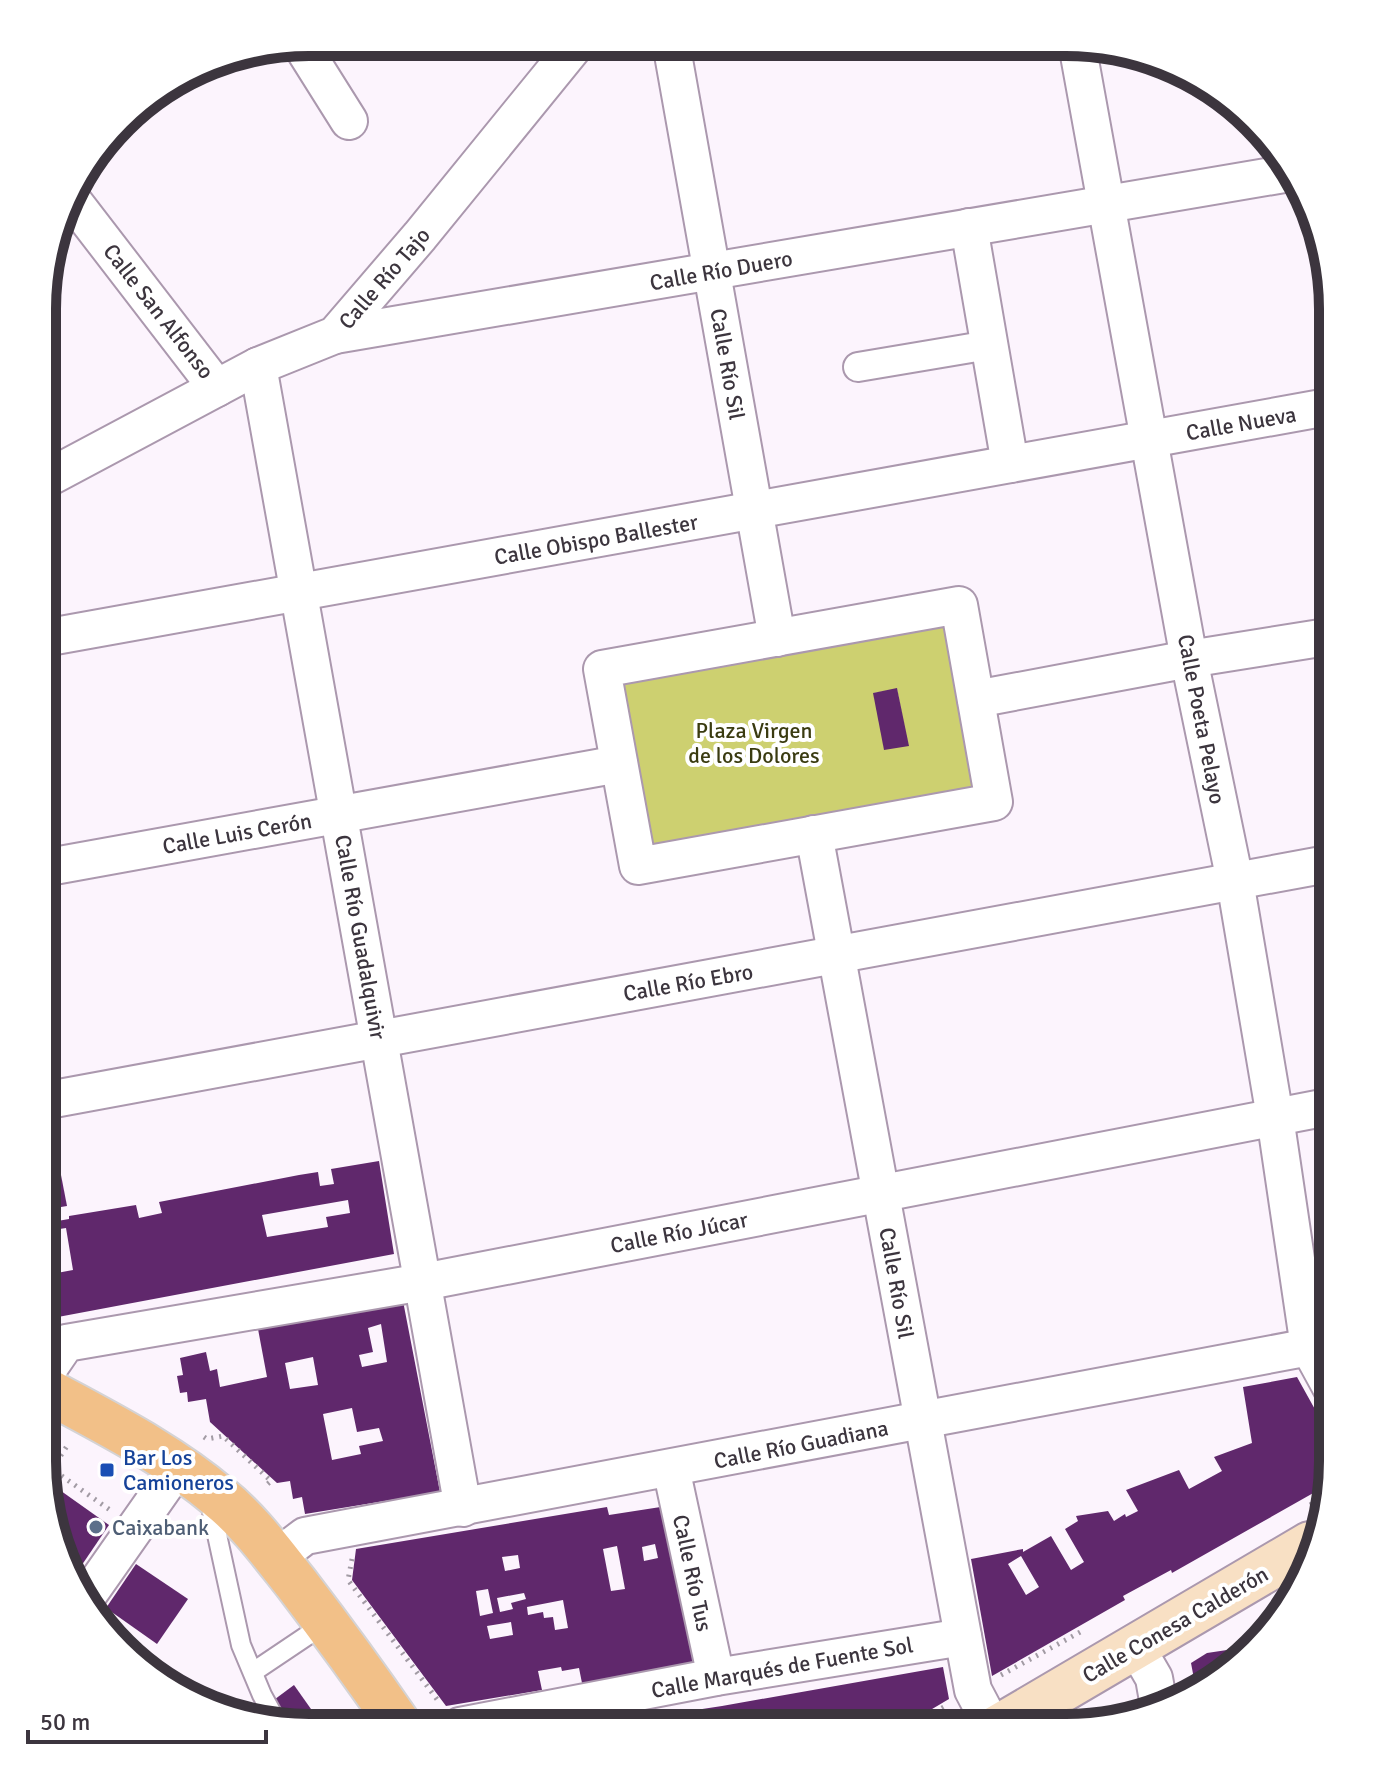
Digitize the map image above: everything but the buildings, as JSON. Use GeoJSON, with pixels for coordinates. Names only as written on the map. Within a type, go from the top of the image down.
{"type":"FeatureCollection","features":[{"type":"Feature","properties":{"kind":"main road"},"geometry":{"type":"LineString","coordinates":[[56,1396],[118,1429],[192,1477],[244,1521],[326,1623],[391,1713]]}},
{"type":"Feature","properties":{"kind":"main road","name":"Calle Conesa Calderón"},"geometry":{"type":"LineString","coordinates":[[1021,1713],[1304,1548]]}},
{"type":"Feature","properties":{"kind":"street"},"geometry":{"type":"LineString","coordinates":[[309,57],[349,121]]}},
{"type":"Feature","properties":{"kind":"street","name":"Calle Río Tajo"},"geometry":{"type":"LineString","coordinates":[[56,474],[258,366],[335,335],[566,57]]}},
{"type":"Feature","properties":{"kind":"street","name":"Calle Río Sil"},"geometry":{"type":"LineString","coordinates":[[673,57],[777,638]]}},
{"type":"Feature","properties":{"kind":"street","name":"Calle Poeta Pelayo"},"geometry":{"type":"LineString","coordinates":[[1079,57],[1189,659],[1235,881],[1275,1117],[1318,1331]]}},
{"type":"Feature","properties":{"kind":"street","name":"Calle Río Duero"},"geometry":{"type":"LineString","coordinates":[[335,335],[1280,175]]}},
{"type":"Feature","properties":{"kind":"street","name":"Calle San Alfonso"},"geometry":{"type":"LineString","coordinates":[[78,207],[217,388]]}},
{"type":"Feature","properties":{"kind":"street"},"geometry":{"type":"LineString","coordinates":[[969,227],[1010,464]]}},
{"type":"Feature","properties":{"kind":"street"},"geometry":{"type":"LineString","coordinates":[[858,367],[989,345]]}},
{"type":"Feature","properties":{"kind":"street","name":"Calle Río Guadalquivir"},"geometry":{"type":"LineString","coordinates":[[258,366],[463,1508]]}},
{"type":"Feature","properties":{"kind":"street","name":"Calle Nueva"},"geometry":{"type":"LineString","coordinates":[[1149,439],[1319,409]]}},
{"type":"Feature","properties":{"kind":"street","name":"Calle Obispo Ballester"},"geometry":{"type":"LineString","coordinates":[[56,636],[1149,439]]}},
{"type":"Feature","properties":{"kind":"street"},"geometry":{"type":"LineString","coordinates":[[959,605],[976,699],[994,802],[638,866],[602,669],[959,605]]}},
{"type":"Feature","properties":{"kind":"street"},"geometry":{"type":"LineString","coordinates":[[976,699],[1319,638]]}},
{"type":"Feature","properties":{"kind":"street","name":"Calle Luis Cerón"},"geometry":{"type":"LineString","coordinates":[[56,866],[619,764]]}},
{"type":"Feature","properties":{"kind":"street","name":"Calle Río Sil"},"geometry":{"type":"LineString","coordinates":[[814,834],[973,1690],[986,1713]]}},
{"type":"Feature","properties":{"kind":"street","name":"Calle Río Ebro"},"geometry":{"type":"LineString","coordinates":[[56,1099],[1319,866]]}},
{"type":"Feature","properties":{"kind":"street","name":"Calle Río Júcar"},"geometry":{"type":"LineString","coordinates":[[56,1358],[66,1343],[423,1282],[1318,1109]]}},
{"type":"Feature","properties":{"kind":"street","name":"Calle Río Guadiana"},"geometry":{"type":"LineString","coordinates":[[276,1558],[305,1536],[1318,1346]]}},
{"type":"Feature","properties":{"kind":"street","name":"Calle Río Tus"},"geometry":{"type":"LineString","coordinates":[[671,1468],[716,1677]]}},
{"type":"Feature","properties":{"kind":"street"},"geometry":{"type":"LineString","coordinates":[[92,1591],[192,1477]]}},
{"type":"Feature","properties":{"kind":"street","name":"Calle Marqués de Fuente Sol"},"geometry":{"type":"LineString","coordinates":[[528,1713],[716,1677],[963,1637]]}},
{"type":"Feature","properties":{"kind":"street"},"geometry":{"type":"LineString","coordinates":[[1136,1647],[1154,1678],[1157,1697]]}},
{"type":"Feature","properties":{"kind":"lane"},"geometry":{"type":"LineString","coordinates":[[192,1477],[241,1645],[270,1710]]}},
{"type":"Feature","properties":{"kind":"lane"},"geometry":{"type":"LineString","coordinates":[[253,1672],[326,1623]]}},
{"type":"Feature","properties":{"kind":"green space","name":"Plaza Virgen de los Dolores"},"geometry":{"type":"Polygon","coordinates":[[[959,605],[994,802],[638,866],[602,669],[959,605]],[[897,689],[874,693],[908,746],[897,689]]]}},
{"type":"Feature","properties":{"kind":"place","name":"Bar Los Camioneros"},"geometry":{"type":"Point","coordinates":[107,1470]}},
{"type":"Feature","properties":{"kind":"place","name":"Caixabank"},"geometry":{"type":"Point","coordinates":[96,1527]}}]}
